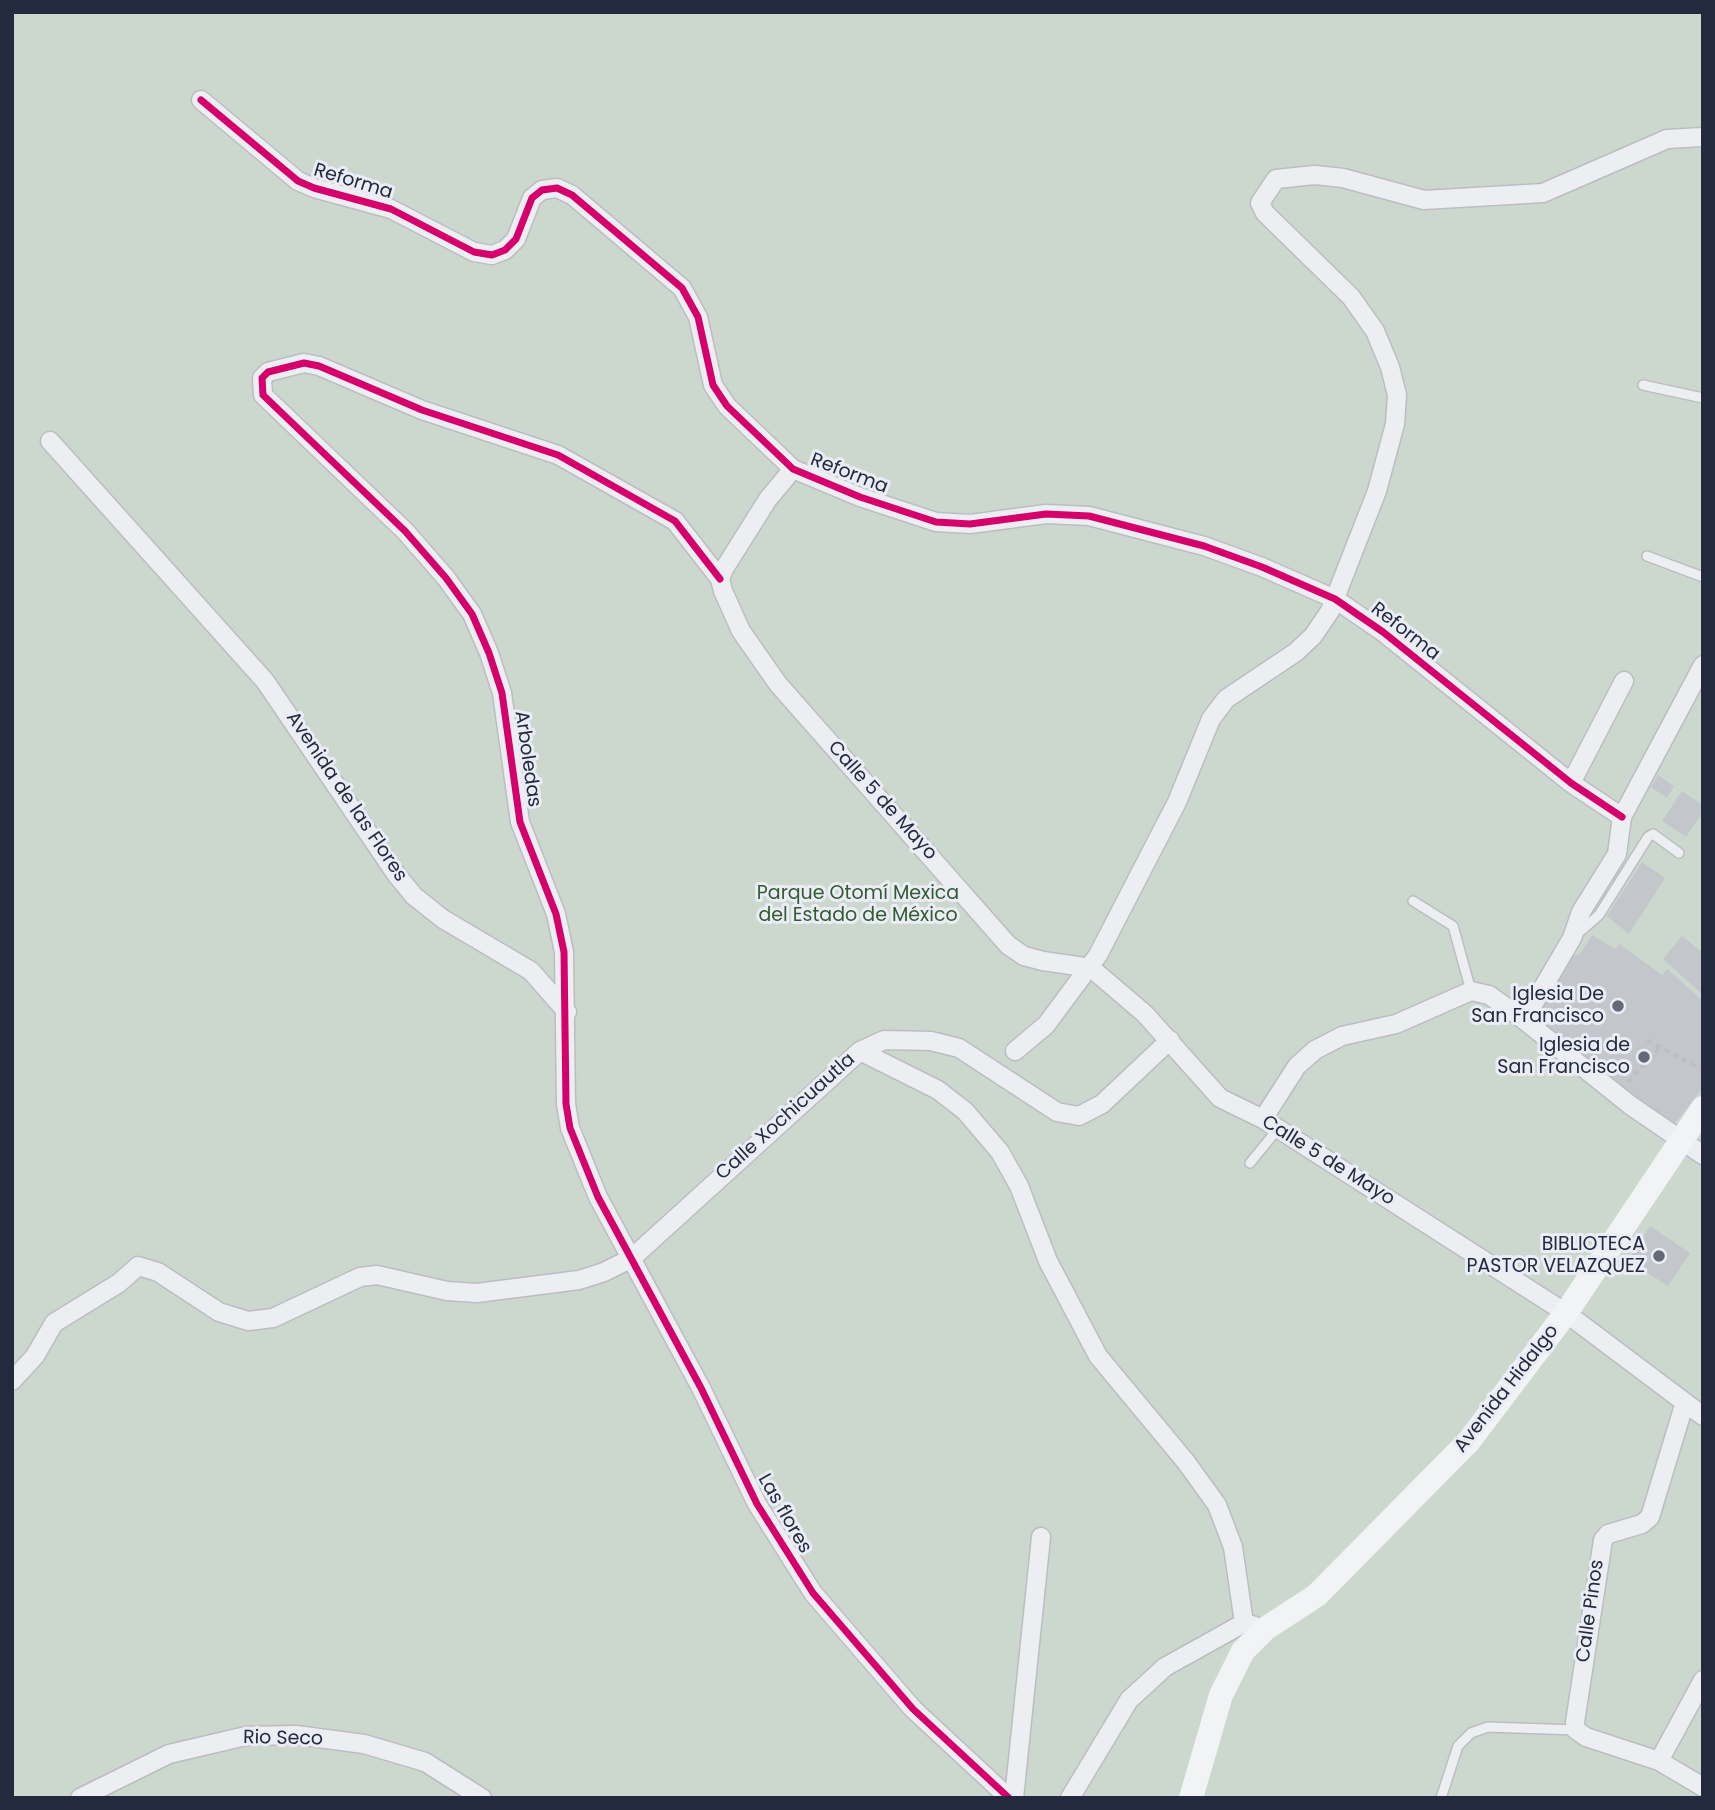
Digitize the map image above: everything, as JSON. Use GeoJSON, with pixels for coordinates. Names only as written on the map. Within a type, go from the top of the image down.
{"type":"FeatureCollection","features":[{"type":"Feature","properties":{"kind":"main road","name":"Avenida Hidalgo"},"geometry":{"type":"LineString","coordinates":[[1191,1798],[1221,1695],[1255,1626],[1317,1595],[1469,1441],[1566,1313],[1703,1108]]}},
{"type":"Feature","properties":{"kind":"street","name":"Reforma"},"geometry":{"type":"LineString","coordinates":[[201,100],[298,181],[391,209],[474,252],[492,255],[505,250],[516,239],[532,198],[542,190],[557,188],[572,195],[682,288],[698,317],[713,385],[727,406],[793,469],[860,497],[936,522],[970,524],[1046,514],[1089,516],[1204,546],[1335,599],[1383,632],[1571,783],[1622,817]]}},
{"type":"Feature","properties":{"kind":"street"},"geometry":{"type":"LineString","coordinates":[[1015,1051],[1046,1025],[1091,968],[1177,802],[1212,719],[1226,699],[1296,652],[1312,636],[1335,599],[1377,491],[1395,424],[1397,395],[1390,367],[1375,331],[1359,308],[1276,224],[1260,203],[1276,179],[1315,175],[1343,178],[1424,200],[1543,193],[1667,139],[1703,137]]}},
{"type":"Feature","properties":{"kind":"street","name":"Arboledas"},"geometry":{"type":"LineString","coordinates":[[567,1012],[564,952],[558,926],[520,822],[502,692],[472,614],[446,578],[405,531],[263,396],[262,378],[268,372],[304,363],[319,366],[422,410],[558,455],[675,521],[720,579]]}},
{"type":"Feature","properties":{"kind":"street","name":"Avenida de las Flores"},"geometry":{"type":"LineString","coordinates":[[50,442],[265,681],[396,874],[414,896],[443,919],[531,971],[567,1012]]}},
{"type":"Feature","properties":{"kind":"street"},"geometry":{"type":"LineString","coordinates":[[720,579],[761,509],[793,469]]}},
{"type":"Feature","properties":{"kind":"street","name":"Calle 5 de Mayo"},"geometry":{"type":"LineString","coordinates":[[720,579],[741,631],[778,684],[1008,945],[1024,956],[1042,961],[1091,968],[1170,1040],[1220,1098],[1270,1124],[1566,1313],[1703,1416]]}},
{"type":"Feature","properties":{"kind":"street"},"geometry":{"type":"LineString","coordinates":[[1524,1020],[1572,938],[1581,912],[1617,854],[1622,817],[1703,665]]}},
{"type":"Feature","properties":{"kind":"street"},"geometry":{"type":"LineString","coordinates":[[1571,783],[1624,681]]}},
{"type":"Feature","properties":{"kind":"street"},"geometry":{"type":"LineString","coordinates":[[1270,1124],[1297,1066],[1315,1050],[1342,1036],[1396,1024],[1471,990],[1489,995],[1616,1094],[1703,1155]]}},
{"type":"Feature","properties":{"kind":"street","name":"Las flores"},"geometry":{"type":"LineString","coordinates":[[567,1012],[568,1116],[598,1197],[632,1258],[757,1504],[813,1593],[913,1709],[1009,1798]]}},
{"type":"Feature","properties":{"kind":"street","name":"Calle Xochicuautla"},"geometry":{"type":"LineString","coordinates":[[12,1381],[35,1356],[54,1323],[119,1283],[138,1266],[158,1272],[219,1312],[248,1321],[273,1318],[360,1277],[377,1275],[447,1291],[477,1293],[579,1280],[632,1258],[860,1051],[884,1040],[931,1041],[959,1048],[1058,1112],[1079,1116],[1102,1104],[1170,1040]]}},
{"type":"Feature","properties":{"kind":"street"},"geometry":{"type":"LineString","coordinates":[[860,1051],[938,1090],[965,1111],[1000,1152],[1019,1186],[1048,1261],[1098,1356],[1186,1462],[1217,1505],[1233,1547],[1255,1626],[1165,1667],[1129,1700],[1070,1798]]}},
{"type":"Feature","properties":{"kind":"street","name":"Calle Pinos"},"geometry":{"type":"LineString","coordinates":[[1576,1730],[1576,1709],[1603,1540],[1608,1534],[1643,1524],[1650,1517],[1685,1402]]}},
{"type":"Feature","properties":{"kind":"street"},"geometry":{"type":"LineString","coordinates":[[1014,1798],[1041,1537]]}},
{"type":"Feature","properties":{"kind":"street"},"geometry":{"type":"LineString","coordinates":[[1659,1761],[1703,1681]]}},
{"type":"Feature","properties":{"kind":"street"},"geometry":{"type":"LineString","coordinates":[[1576,1730],[1586,1737],[1659,1761],[1703,1787]]}},
{"type":"Feature","properties":{"kind":"street","name":"Rio Seco"},"geometry":{"type":"LineString","coordinates":[[81,1797],[169,1754],[246,1736],[296,1735],[365,1744],[425,1762],[482,1798]]}},
{"type":"Feature","properties":{"kind":"lane"},"geometry":{"type":"LineString","coordinates":[[1643,385],[1703,398]]}},
{"type":"Feature","properties":{"kind":"lane"},"geometry":{"type":"LineString","coordinates":[[1647,556],[1703,577]]}},
{"type":"Feature","properties":{"kind":"lane"},"geometry":{"type":"LineString","coordinates":[[1572,938],[1599,915],[1648,837],[1653,834],[1679,853]]}},
{"type":"Feature","properties":{"kind":"lane"},"geometry":{"type":"LineString","coordinates":[[1413,901],[1453,926],[1471,990]]}},
{"type":"Feature","properties":{"kind":"lane"},"geometry":{"type":"LineString","coordinates":[[1251,1163],[1270,1124]]}},
{"type":"Feature","properties":{"kind":"lane"},"geometry":{"type":"LineString","coordinates":[[1441,1798],[1458,1746],[1471,1733],[1488,1727],[1576,1730]]}},
{"type":"Feature","properties":{"kind":"path"},"geometry":{"type":"LineString","coordinates":[[1647,1041],[1703,1070]]}},
{"type":"Feature","properties":{"kind":"path"},"geometry":{"type":"LineString","coordinates":[[1616,1094],[1660,1047]]}},
{"type":"Feature","properties":{"kind":"green space","name":"Parque Otomí Mexica del Estado de México"},"geometry":{"type":"Polygon","coordinates":[[[12,12],[1703,12],[1703,1798],[12,1798],[12,12]]]}},
{"type":"Feature","properties":{"kind":"building"},"geometry":{"type":"Polygon","coordinates":[[[1658,775],[1674,786],[1667,798],[1651,787],[1658,775]]]}},
{"type":"Feature","properties":{"kind":"building"},"geometry":{"type":"Polygon","coordinates":[[[1682,791],[1703,805],[1703,812],[1686,837],[1662,821],[1682,791]]]}},
{"type":"Feature","properties":{"kind":"building"},"geometry":{"type":"Polygon","coordinates":[[[1642,862],[1665,878],[1629,934],[1607,916],[1642,862]]]}},
{"type":"Feature","properties":{"kind":"building","name":"Iglesia de San Francisco"},"geometry":{"type":"Polygon","coordinates":[[[1592,935],[1615,949],[1619,944],[1662,975],[1667,969],[1703,1001],[1703,1088],[1672,1127],[1540,1021],[1539,1010],[1561,976],[1568,957],[1580,954],[1592,935]]]}},
{"type":"Feature","properties":{"kind":"building"},"geometry":{"type":"Polygon","coordinates":[[[1682,936],[1703,953],[1703,995],[1663,959],[1682,936]]]}},
{"type":"Feature","properties":{"kind":"building","name":"BIBLIOTECA PASTOR VELAZQUEZ"},"geometry":{"type":"Polygon","coordinates":[[[1650,1226],[1690,1253],[1668,1286],[1628,1260],[1650,1226]]]}},
{"type":"Feature","properties":{"kind":"cycle path"},"geometry":{"type":"LineString","coordinates":[[201,100],[298,181],[391,209],[474,252],[492,255],[505,250],[516,239],[532,198],[542,190],[557,188],[572,195],[682,288],[698,317],[713,385],[727,406],[793,469],[860,497],[936,522],[970,524],[1046,514],[1089,516],[1204,546],[1262,567],[1335,599],[1383,632],[1571,783],[1622,817]]}},
{"type":"Feature","properties":{"kind":"cycle path"},"geometry":{"type":"LineString","coordinates":[[720,579],[675,521],[558,455],[422,410],[319,366],[304,363],[268,372],[262,378],[263,395],[405,531],[446,578],[472,614],[502,693],[520,822],[556,914],[564,952],[566,1104],[570,1128],[598,1197],[701,1388],[757,1504],[813,1593],[913,1709],[1009,1798]]}},
{"type":"Feature","properties":{"kind":"place","name":"Iglesia De San Francisco"},"geometry":{"type":"Point","coordinates":[1618,1006]}},
{"type":"Feature","properties":{"kind":"place","name":"Iglesia de San Francisco"},"geometry":{"type":"Point","coordinates":[1644,1057]}},
{"type":"Feature","properties":{"kind":"place","name":"BIBLIOTECA PASTOR VELAZQUEZ"},"geometry":{"type":"Point","coordinates":[1659,1256]}}]}
